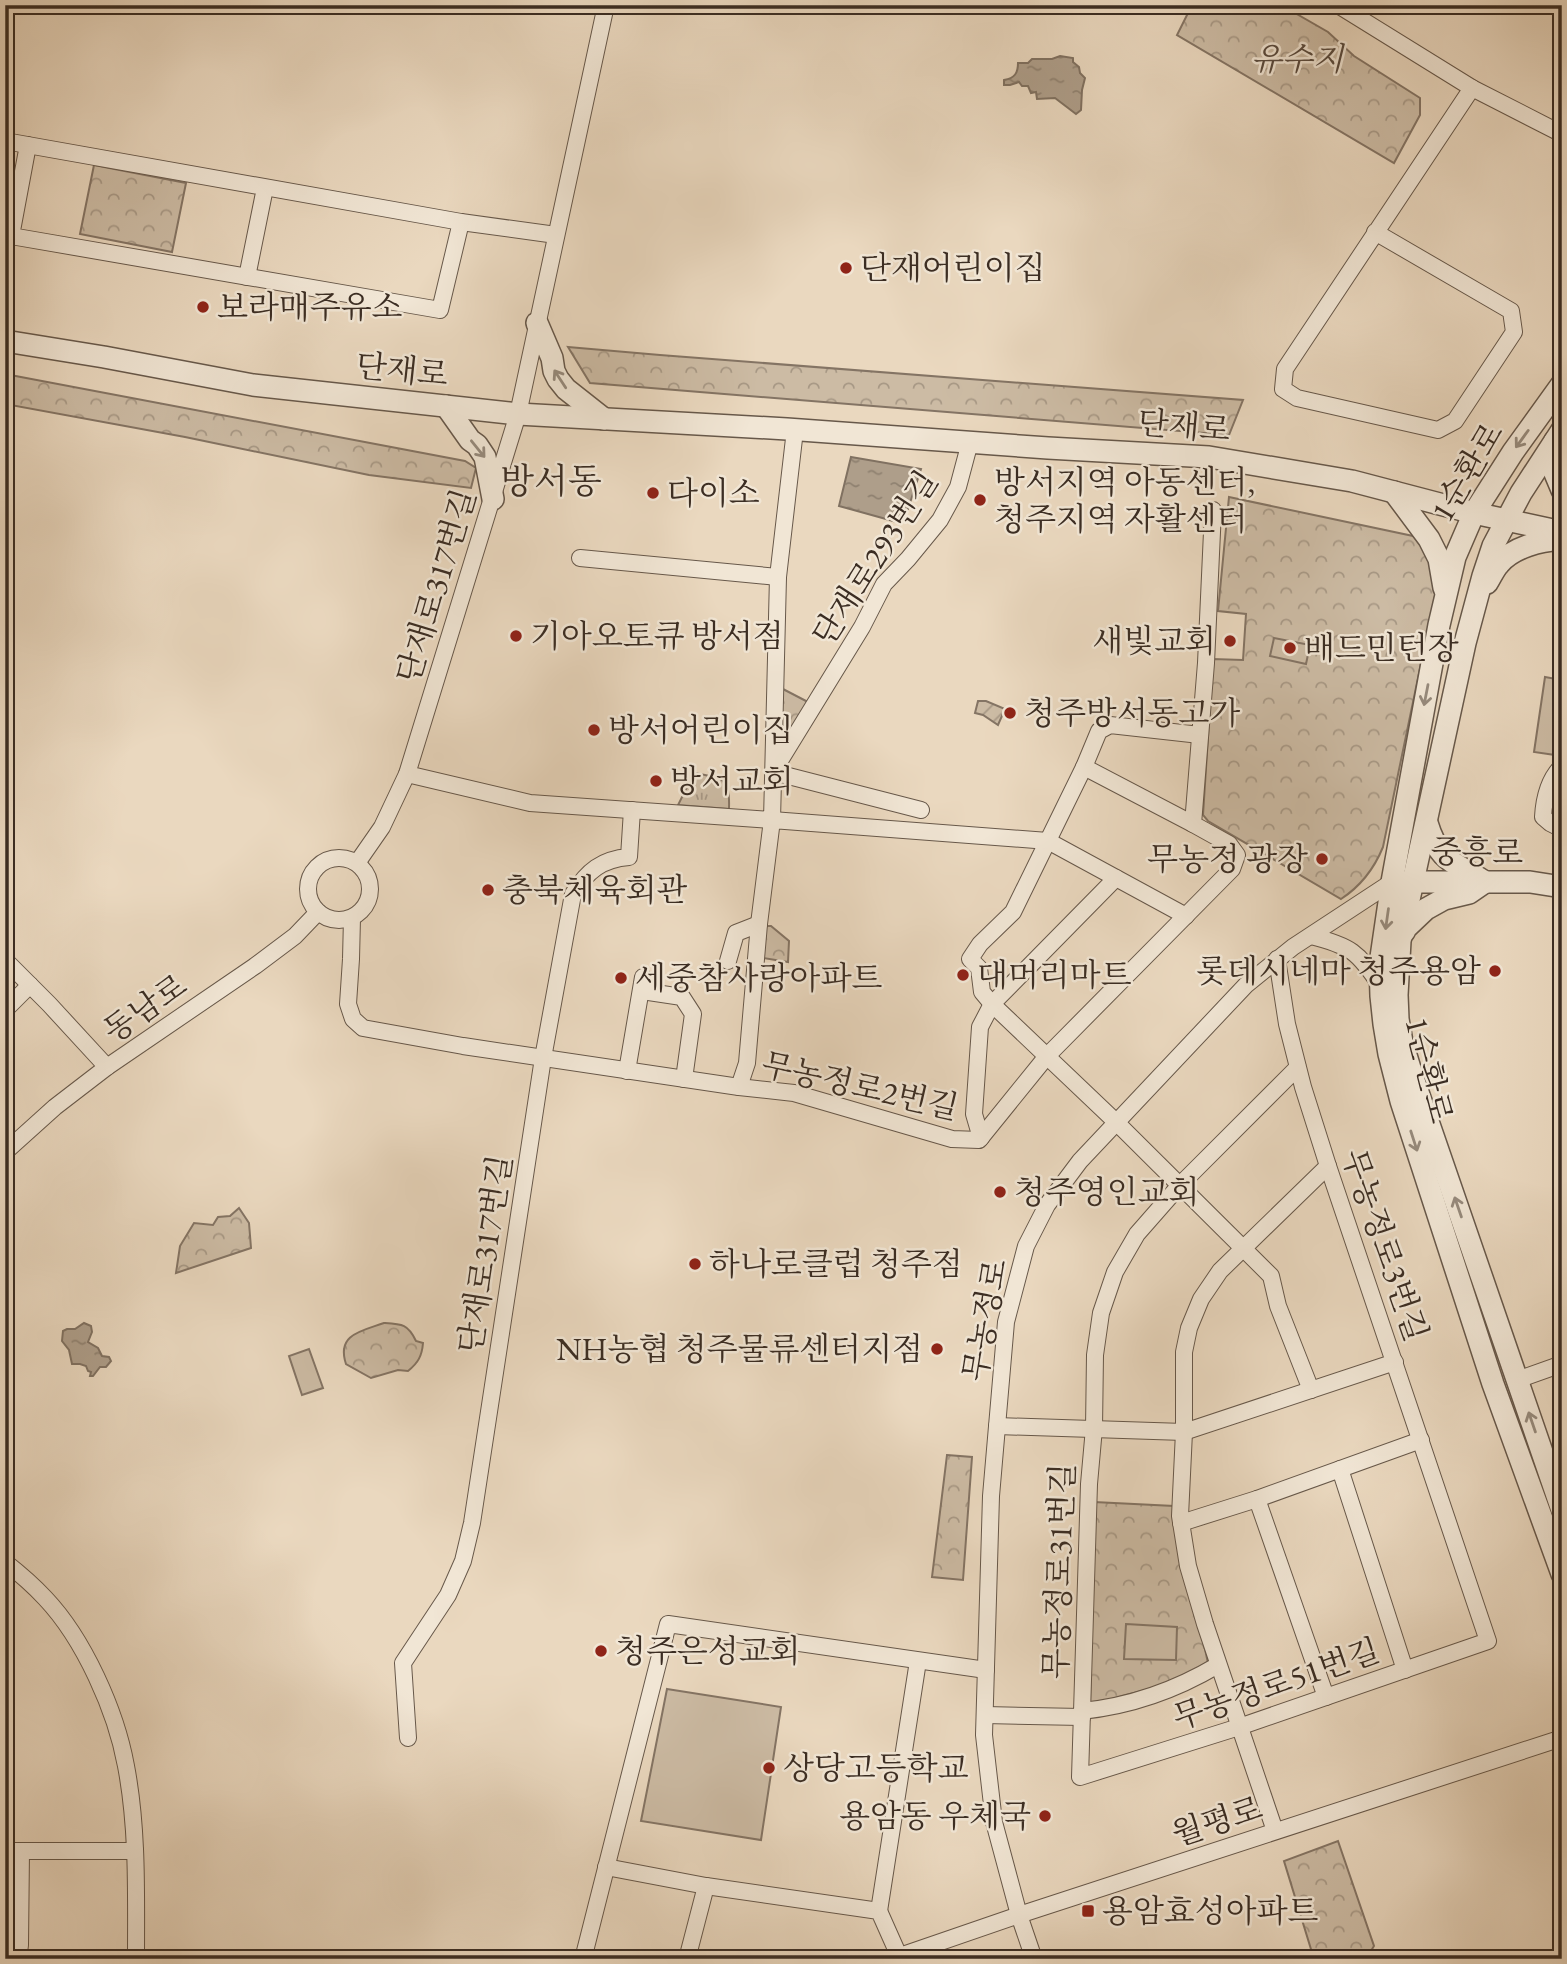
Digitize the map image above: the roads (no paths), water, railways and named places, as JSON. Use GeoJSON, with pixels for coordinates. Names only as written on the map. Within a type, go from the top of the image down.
{"type":"FeatureCollection","features":[{"type":"Feature","properties":{"kind":"street","name":"단재로317번길"},"geometry":{"type":"LineString","coordinates":[[357,863],[382,827],[407,774],[518,414],[606,5]]}},
{"type":"Feature","properties":{"kind":"street"},"geometry":{"type":"LineString","coordinates":[[1338,5],[1472,88],[1562,134]]}},
{"type":"Feature","properties":{"kind":"street"},"geometry":{"type":"LineString","coordinates":[[1375,232],[1511,311],[1514,332],[1455,421],[1438,430],[1297,398],[1283,389],[1285,369],[1375,232],[1472,88]]}},
{"type":"Feature","properties":{"kind":"street"},"geometry":{"type":"LineString","coordinates":[[5,141],[461,222],[555,235]]}},
{"type":"Feature","properties":{"kind":"street"},"geometry":{"type":"LineString","coordinates":[[27,145],[11,236],[440,310],[461,222]]}},
{"type":"Feature","properties":{"kind":"street"},"geometry":{"type":"LineString","coordinates":[[247,277],[265,188]]}},
{"type":"Feature","properties":{"kind":"street"},"geometry":{"type":"LineString","coordinates":[[537,323],[558,379],[566,389],[604,419]]}},
{"type":"Feature","properties":{"kind":"street","name":"단재로"},"geometry":{"type":"LineString","coordinates":[[5,341],[253,385],[518,414],[1209,457],[1352,481],[1474,513],[1562,532]]}},
{"type":"Feature","properties":{"kind":"street","name":"1순환로"},"geometry":{"type":"LineString","coordinates":[[1562,384],[1513,452],[1474,513],[1455,557],[1429,677],[1380,964],[1389,1055],[1401,1101],[1493,1384],[1562,1574]]}},
{"type":"Feature","properties":{"kind":"street"},"geometry":{"type":"LineString","coordinates":[[446,406],[485,457],[493,499]]}},
{"type":"Feature","properties":{"kind":"street"},"geometry":{"type":"LineString","coordinates":[[580,558],[778,577],[795,430]]}},
{"type":"Feature","properties":{"kind":"street"},"geometry":{"type":"LineString","coordinates":[[1558,435],[1554,471],[1562,490]]}},
{"type":"Feature","properties":{"kind":"street","name":"1순환로"},"geometry":{"type":"LineString","coordinates":[[1558,435],[1521,492],[1493,546],[1476,600],[1400,941],[1397,995],[1402,1042],[1412,1075],[1562,1510]]}},
{"type":"Feature","properties":{"kind":"street","name":"단재로293번길"},"geometry":{"type":"LineString","coordinates":[[773,772],[862,626],[884,584],[940,520],[958,487],[970,442]]}},
{"type":"Feature","properties":{"kind":"street"},"geometry":{"type":"LineString","coordinates":[[1394,492],[1429,539],[1439,559],[1446,599]]}},
{"type":"Feature","properties":{"kind":"street"},"geometry":{"type":"LineString","coordinates":[[1193,824],[1205,672],[1213,510]]}},
{"type":"Feature","properties":{"kind":"street"},"geometry":{"type":"LineString","coordinates":[[1476,600],[1500,562],[1522,548],[1550,539],[1562,540]]}},
{"type":"Feature","properties":{"kind":"street","name":"단재로293번길"},"geometry":{"type":"LineString","coordinates":[[739,1087],[747,1063],[759,924],[772,820],[778,577]]}},
{"type":"Feature","properties":{"kind":"street"},"geometry":{"type":"LineString","coordinates":[[1200,735],[1110,725],[1099,731],[1013,912],[980,944],[970,958],[979,968],[982,992],[992,1004],[1271,1276],[1278,1306],[1311,1390]]}},
{"type":"Feature","properties":{"kind":"street"},"geometry":{"type":"LineString","coordinates":[[407,774],[530,803],[1048,841],[1186,916],[1232,869],[1237,855],[1229,844],[1084,766]]}},
{"type":"Feature","properties":{"kind":"street"},"geometry":{"type":"LineString","coordinates":[[1562,766],[1548,786],[1542,817],[1562,829]]}},
{"type":"Feature","properties":{"kind":"street"},"geometry":{"type":"LineString","coordinates":[[773,772],[920,810]]}},
{"type":"Feature","properties":{"kind":"street","name":"단재로317번길"},"geometry":{"type":"LineString","coordinates":[[408,1738],[403,1663],[449,1595],[463,1561],[472,1523],[543,1058],[573,894],[585,875],[605,862],[629,857],[632,810]]}},
{"type":"Feature","properties":{"kind":"street"},"geometry":{"type":"LineString","coordinates":[[1400,941],[1406,928],[1426,909],[1469,892],[1485,882],[1444,857],[1431,837],[1427,823]]}},
{"type":"Feature","properties":{"kind":"street"},"geometry":{"type":"LineString","coordinates":[[332,858],[343,858],[357,863],[368,875],[370,895],[366,905],[352,918],[331,920],[318,912],[309,900],[309,879],[322,862],[332,858]]}},
{"type":"Feature","properties":{"kind":"street"},"geometry":{"type":"LineString","coordinates":[[992,1004],[1116,878]]}},
{"type":"Feature","properties":{"kind":"street","name":"중흥로"},"geometry":{"type":"LineString","coordinates":[[1392,882],[1530,883],[1562,887]]}},
{"type":"Feature","properties":{"kind":"street","name":"무농정로"},"geometry":{"type":"LineString","coordinates":[[1034,1959],[994,1822],[984,1734],[990,1496],[1006,1322],[1026,1246],[1047,1205],[1080,1161],[1246,985],[1277,959],[1392,882]]}},
{"type":"Feature","properties":{"kind":"street","name":"동남로"},"geometry":{"type":"LineString","coordinates":[[5,1152],[55,1107],[255,966],[295,936],[318,912]]}},
{"type":"Feature","properties":{"kind":"street","name":"무농정로2번길"},"geometry":{"type":"LineString","coordinates":[[543,1058],[794,1093],[952,1139],[979,1140],[1047,1056],[1186,916]]}},
{"type":"Feature","properties":{"kind":"street"},"geometry":{"type":"LineString","coordinates":[[352,918],[348,1004],[353,1019],[363,1028],[543,1058]]}},
{"type":"Feature","properties":{"kind":"street"},"geometry":{"type":"LineString","coordinates":[[727,961],[736,933],[759,924]]}},
{"type":"Feature","properties":{"kind":"street"},"geometry":{"type":"LineString","coordinates":[[1311,936],[1333,941],[1354,951],[1381,985]]}},
{"type":"Feature","properties":{"kind":"street","name":"무농정로3번길"},"geometry":{"type":"LineString","coordinates":[[1277,959],[1287,1024],[1328,1166],[1488,1641]]}},
{"type":"Feature","properties":{"kind":"street"},"geometry":{"type":"LineString","coordinates":[[5,960],[107,1068]]}},
{"type":"Feature","properties":{"kind":"street"},"geometry":{"type":"LineString","coordinates":[[627,1071],[642,984],[682,996],[693,1014],[684,1079]]}},
{"type":"Feature","properties":{"kind":"street"},"geometry":{"type":"LineString","coordinates":[[5,1010],[30,985]]}},
{"type":"Feature","properties":{"kind":"street","name":"무농정로2번길"},"geometry":{"type":"LineString","coordinates":[[981,1138],[974,1114],[980,1027],[992,1004]]}},
{"type":"Feature","properties":{"kind":"street","name":"무농정로31번길"},"geometry":{"type":"LineString","coordinates":[[1080,1777],[1088,1483],[1094,1428],[1095,1355],[1103,1306],[1115,1272],[1137,1234],[1180,1185],[1298,1067]]}},
{"type":"Feature","properties":{"kind":"street"},"geometry":{"type":"LineString","coordinates":[[1275,1831],[1188,1566],[1181,1523],[1184,1352],[1189,1328],[1201,1299],[1220,1271],[1328,1166]]}},
{"type":"Feature","properties":{"kind":"street","name":"무농정로31번길"},"geometry":{"type":"LineString","coordinates":[[997,1426],[1184,1432],[1395,1362]]}},
{"type":"Feature","properties":{"kind":"street"},"geometry":{"type":"LineString","coordinates":[[1517,1380],[1562,1364]]}},
{"type":"Feature","properties":{"kind":"street"},"geometry":{"type":"LineString","coordinates":[[1181,1523],[1257,1499],[1421,1440]]}},
{"type":"Feature","properties":{"kind":"street"},"geometry":{"type":"LineString","coordinates":[[1340,1469],[1405,1670]]}},
{"type":"Feature","properties":{"kind":"street"},"geometry":{"type":"LineString","coordinates":[[1257,1499],[1326,1697]]}},
{"type":"Feature","properties":{"kind":"street"},"geometry":{"type":"LineString","coordinates":[[5,1562],[47,1600],[69,1629],[92,1668],[113,1719],[126,1766],[135,1851],[136,1959]]}},
{"type":"Feature","properties":{"kind":"street"},"geometry":{"type":"LineString","coordinates":[[583,1959],[668,1624],[986,1671]]}},
{"type":"Feature","properties":{"kind":"street","name":"무농정로51번길"},"geometry":{"type":"LineString","coordinates":[[1080,1777],[1239,1727],[1488,1641]]}},
{"type":"Feature","properties":{"kind":"street"},"geometry":{"type":"LineString","coordinates":[[895,1957],[879,1910],[918,1661]]}},
{"type":"Feature","properties":{"kind":"street"},"geometry":{"type":"LineString","coordinates":[[985,1715],[1082,1714],[1111,1708],[1153,1696],[1219,1665]]}},
{"type":"Feature","properties":{"kind":"street","name":"월평로"},"geometry":{"type":"LineString","coordinates":[[895,1957],[1562,1738]]}},
{"type":"Feature","properties":{"kind":"street"},"geometry":{"type":"LineString","coordinates":[[18,1959],[20,1945],[13,1851],[135,1851]]}},
{"type":"Feature","properties":{"kind":"street"},"geometry":{"type":"LineString","coordinates":[[606,1867],[706,1886],[879,1910]]}},
{"type":"Feature","properties":{"kind":"street"},"geometry":{"type":"LineString","coordinates":[[687,1959],[706,1886]]}},
{"type":"Feature","properties":{"kind":"water"},"geometry":{"type":"Polygon","coordinates":[[[1060,56],[1073,58],[1085,78],[1081,110],[1076,114],[1055,98],[1037,99],[1036,92],[1031,93],[1028,86],[1022,86],[1019,82],[1004,85],[1004,80],[1015,74],[1018,63],[1060,56]]]}},
{"type":"Feature","properties":{"kind":"water"},"geometry":{"type":"Polygon","coordinates":[[[851,457],[921,469],[908,509],[897,522],[839,506],[851,457]]]}},
{"type":"Feature","properties":{"kind":"water"},"geometry":{"type":"Polygon","coordinates":[[[84,1323],[91,1326],[88,1342],[111,1361],[106,1367],[100,1367],[93,1376],[90,1376],[91,1372],[86,1366],[72,1364],[69,1350],[62,1341],[63,1331],[75,1329],[84,1323]]]}},
{"type":"Feature","properties":{"kind":"place","name":"단재어린이집"},"geometry":{"type":"Point","coordinates":[846,268]}},
{"type":"Feature","properties":{"kind":"place","name":"보라매주유소"},"geometry":{"type":"Point","coordinates":[203,307]}},
{"type":"Feature","properties":{"kind":"place","name":"다이소"},"geometry":{"type":"Point","coordinates":[653,493]}},
{"type":"Feature","properties":{"kind":"place","name":"방서지역 아동센터, 청주지역 자활센터"},"geometry":{"type":"Point","coordinates":[980,500]}},
{"type":"Feature","properties":{"kind":"place","name":"기아오토큐 방서점"},"geometry":{"type":"Point","coordinates":[516,636]}},
{"type":"Feature","properties":{"kind":"place","name":"새빛교회"},"geometry":{"type":"Point","coordinates":[1230,641]}},
{"type":"Feature","properties":{"kind":"place","name":"배드민턴장"},"geometry":{"type":"Point","coordinates":[1290,648]}},
{"type":"Feature","properties":{"kind":"place","name":"청주방서동고가"},"geometry":{"type":"Point","coordinates":[1010,713]}},
{"type":"Feature","properties":{"kind":"place","name":"방서어린이집"},"geometry":{"type":"Point","coordinates":[594,730]}},
{"type":"Feature","properties":{"kind":"place","name":"방서교회"},"geometry":{"type":"Point","coordinates":[656,781]}},
{"type":"Feature","properties":{"kind":"place","name":"무농정 광장"},"geometry":{"type":"Point","coordinates":[1322,859]}},
{"type":"Feature","properties":{"kind":"place","name":"충북체육회관"},"geometry":{"type":"Point","coordinates":[488,890]}},
{"type":"Feature","properties":{"kind":"place","name":"롯데시네마 청주용암"},"geometry":{"type":"Point","coordinates":[1495,971]}},
{"type":"Feature","properties":{"kind":"place","name":"대머리마트"},"geometry":{"type":"Point","coordinates":[963,975]}},
{"type":"Feature","properties":{"kind":"place","name":"세중참사랑아파트"},"geometry":{"type":"Point","coordinates":[621,978]}},
{"type":"Feature","properties":{"kind":"place","name":"청주영인교회"},"geometry":{"type":"Point","coordinates":[1000,1192]}},
{"type":"Feature","properties":{"kind":"place","name":"하나로클럽 청주점"},"geometry":{"type":"Point","coordinates":[695,1264]}},
{"type":"Feature","properties":{"kind":"place","name":"NH농협 청주물류센터지점"},"geometry":{"type":"Point","coordinates":[937,1349]}},
{"type":"Feature","properties":{"kind":"place","name":"청주은성교회"},"geometry":{"type":"Point","coordinates":[601,1651]}},
{"type":"Feature","properties":{"kind":"place","name":"상당고등학교"},"geometry":{"type":"Point","coordinates":[769,1768]}},
{"type":"Feature","properties":{"kind":"place","name":"용암동 우체국"},"geometry":{"type":"Point","coordinates":[1045,1816]}},
{"type":"Feature","properties":{"kind":"place","name":"용암효성아파트"},"geometry":{"type":"Point","coordinates":[1088,1911]}},
{"type":"Feature","properties":{"kind":"district","name":"방서동"},"geometry":{"type":"Point","coordinates":[551,481]}},
{"type":"Feature","properties":{"kind":"park label","name":"유수지"},"geometry":{"type":"Point","coordinates":[1297,59]}}]}
